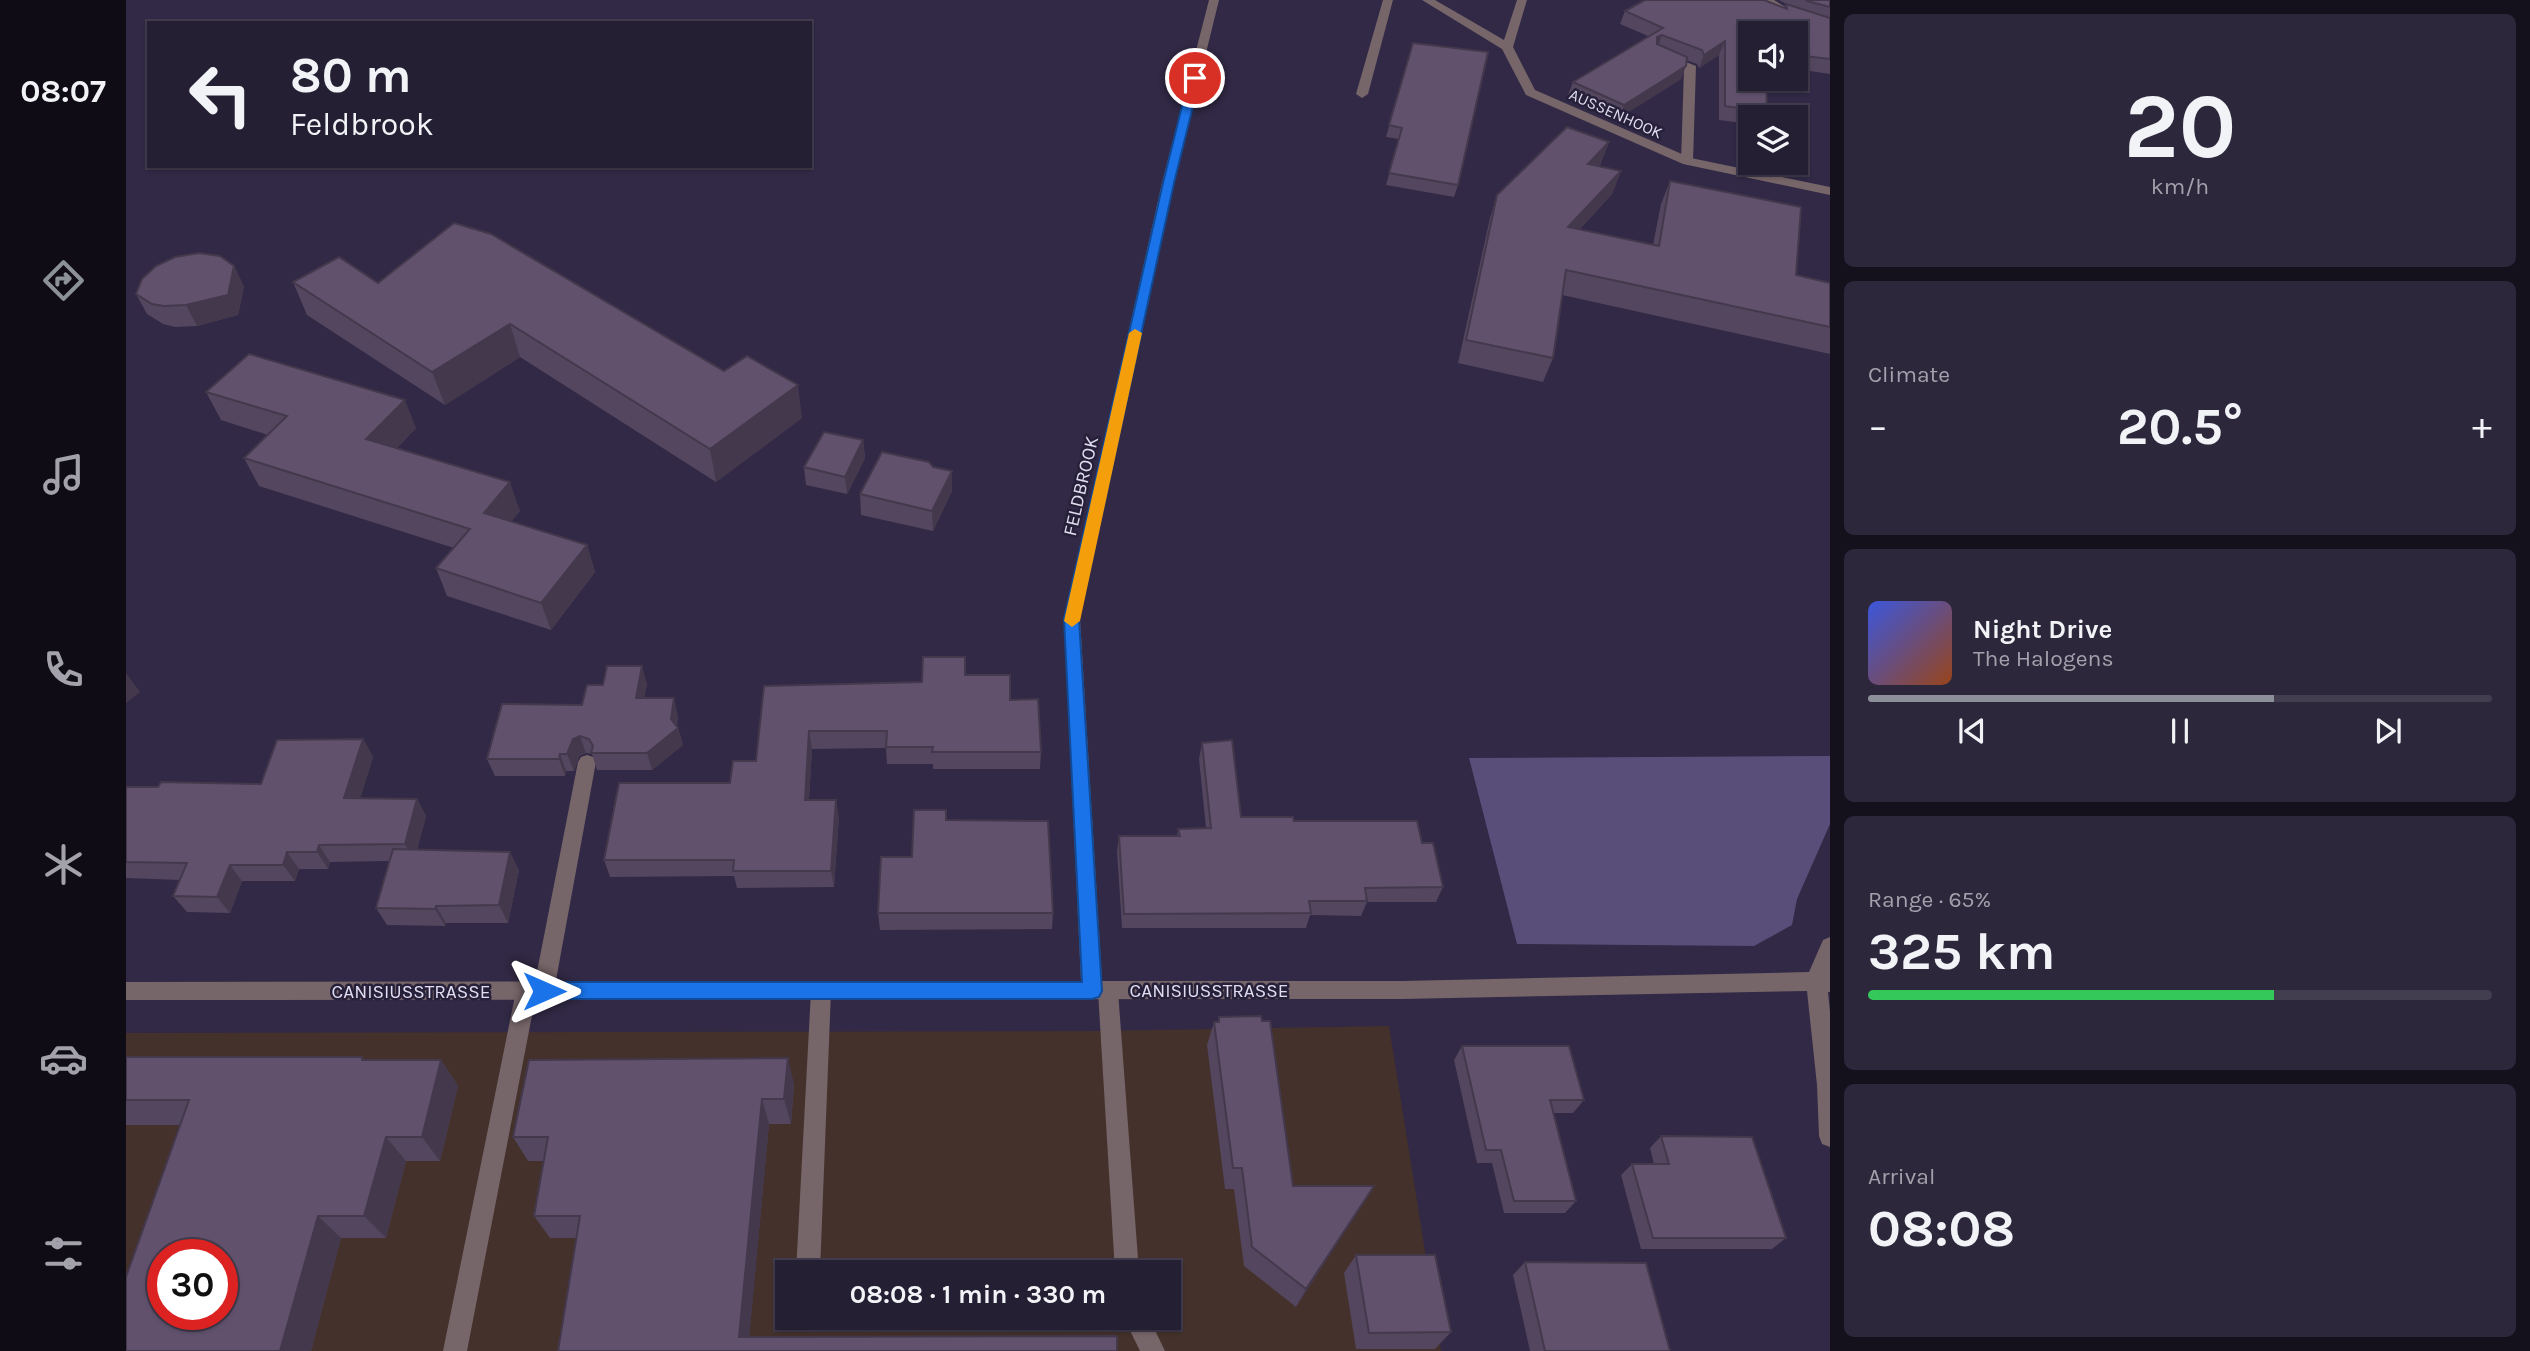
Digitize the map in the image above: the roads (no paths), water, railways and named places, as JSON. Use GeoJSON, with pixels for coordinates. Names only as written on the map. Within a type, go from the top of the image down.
{"type":"FeatureCollection","features":[{"type":"Feature","properties":{"kind":"street","name":"FELDBROOK"},"geometry":{"type":"LineString","coordinates":[[1126,1260],[1100,991],[1072,619],[1168,183],[1214,0]]}},
{"type":"Feature","properties":{"kind":"street"},"geometry":{"type":"LineString","coordinates":[[1362,94],[1388,0]]}},
{"type":"Feature","properties":{"kind":"street","name":"AUSSENHOOK"},"geometry":{"type":"LineString","coordinates":[[1427,0],[1478,27],[1507,47],[1530,92],[1687,161],[1830,191]]}},
{"type":"Feature","properties":{"kind":"street"},"geometry":{"type":"LineString","coordinates":[[1507,47],[1522,0]]}},
{"type":"Feature","properties":{"kind":"street"},"geometry":{"type":"LineString","coordinates":[[1767,0],[1776,9],[1804,22],[1830,27]]}},
{"type":"Feature","properties":{"kind":"street"},"geometry":{"type":"LineString","coordinates":[[1658,54],[1690,66],[1687,161]]}},
{"type":"Feature","properties":{"kind":"street"},"geometry":{"type":"LineString","coordinates":[[455,1351],[587,762]]}},
{"type":"Feature","properties":{"kind":"street"},"geometry":{"type":"LineString","coordinates":[[1830,946],[1823,982],[1830,1136]]}},
{"type":"Feature","properties":{"kind":"street","name":"CANISIUSSTRASSE"},"geometry":{"type":"LineString","coordinates":[[126,991],[1100,991],[1467,989],[1823,982]]}},
{"type":"Feature","properties":{"kind":"street"},"geometry":{"type":"LineString","coordinates":[[809,1260],[821,991]]}},
{"type":"Feature","properties":{"kind":"street"},"geometry":{"type":"LineString","coordinates":[[1142,1330],[1153,1351]]}}]}
